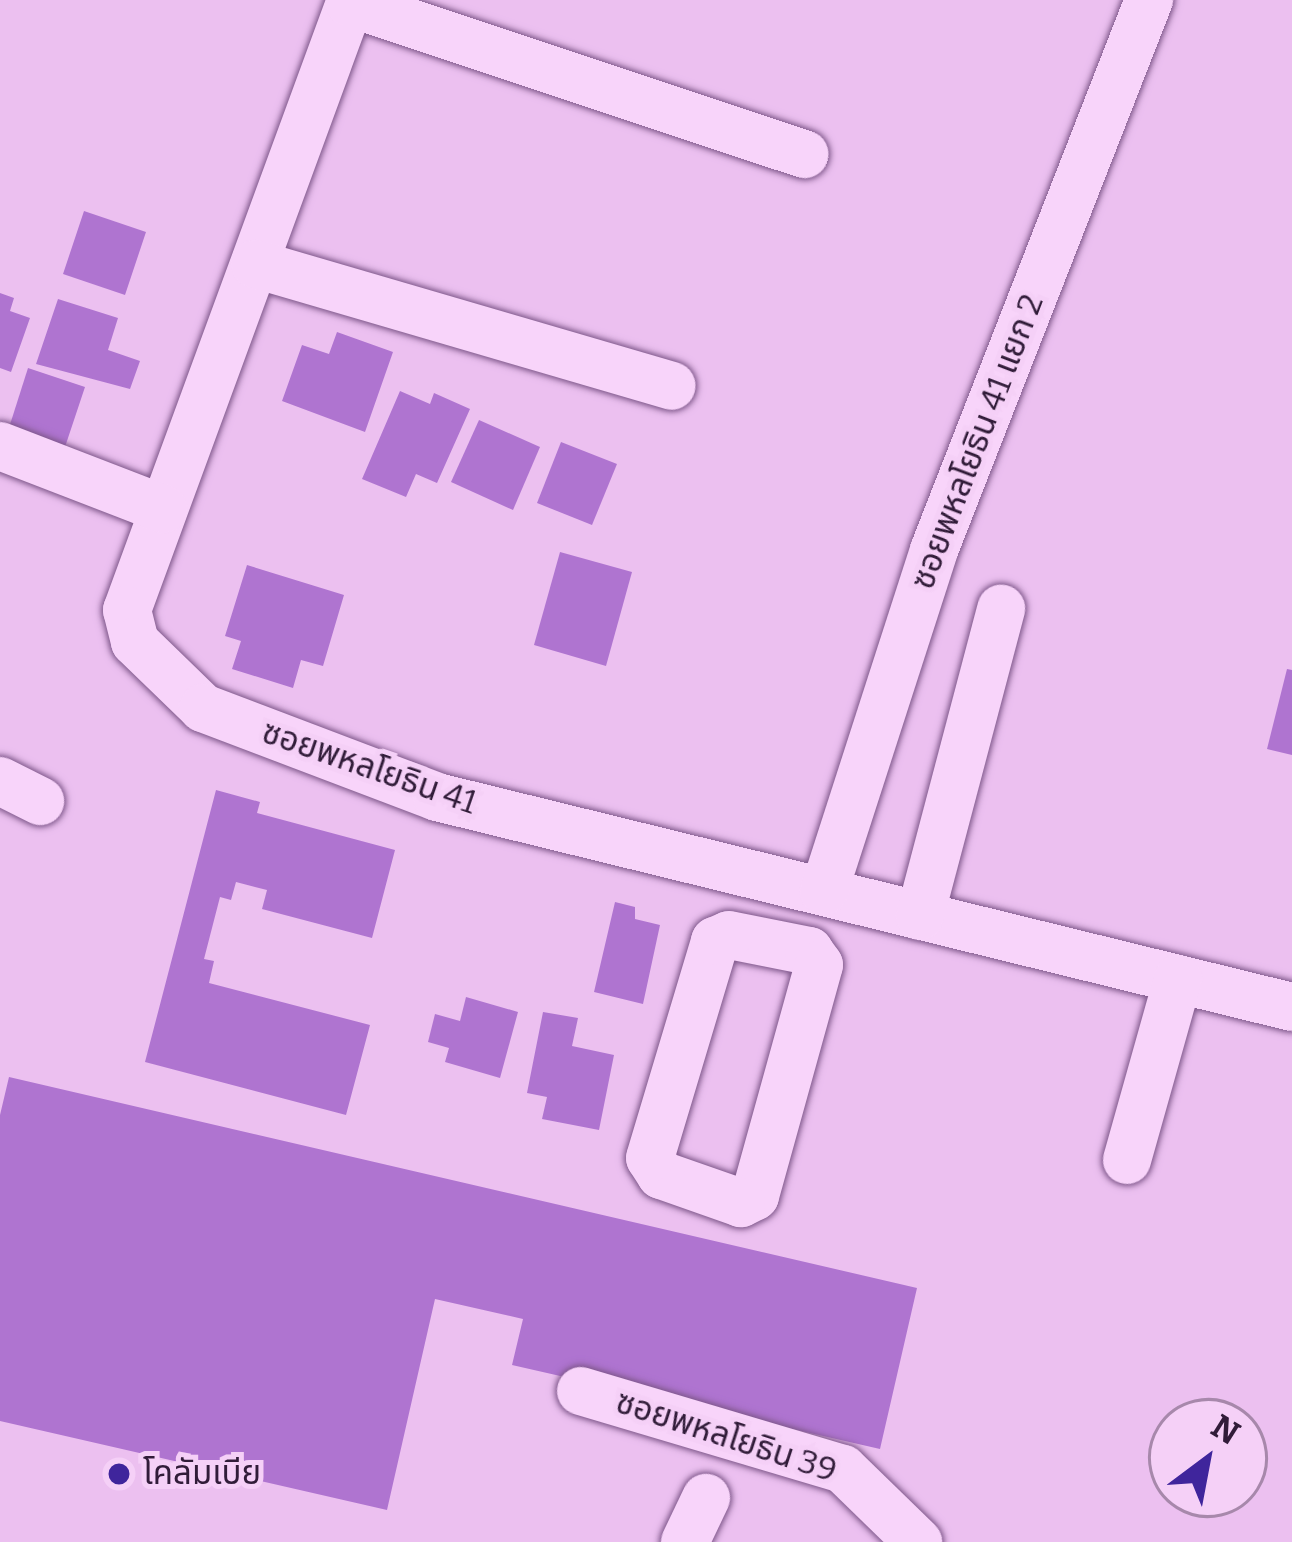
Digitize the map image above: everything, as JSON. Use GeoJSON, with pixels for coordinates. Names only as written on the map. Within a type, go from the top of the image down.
{"type":"FeatureCollection","features":[{"type":"Feature","properties":{"kind":"street","name":"ซอยพหลโยธิน 41 แยก 2"},"geometry":{"type":"LineString","coordinates":[[777,942],[810,887],[934,550],[1149,0]]}},
{"type":"Feature","properties":{"kind":"street","name":"ซอยพหลโยธิน 41"},"geometry":{"type":"LineString","coordinates":[[351,1],[127,610],[135,642],[203,708],[437,797],[1292,1007]]}},
{"type":"Feature","properties":{"kind":"street"},"geometry":{"type":"LineString","coordinates":[[351,1],[806,154]]}},
{"type":"Feature","properties":{"kind":"street"},"geometry":{"type":"LineString","coordinates":[[255,264],[672,386]]}},
{"type":"Feature","properties":{"kind":"street"},"geometry":{"type":"LineString","coordinates":[[0,446],[163,509]]}},
{"type":"Feature","properties":{"kind":"street"},"geometry":{"type":"LineString","coordinates":[[920,916],[1001,609]]}},
{"type":"Feature","properties":{"kind":"street"},"geometry":{"type":"LineString","coordinates":[[729,935],[777,942],[809,951],[819,965],[755,1196],[741,1203],[661,1175],[650,1158],[715,941],[729,935]]}},
{"type":"Feature","properties":{"kind":"street"},"geometry":{"type":"LineString","coordinates":[[1127,1160],[1178,979]]}},
{"type":"Feature","properties":{"kind":"street","name":"ซอยพหลโยธิน 39"},"geometry":{"type":"LineString","coordinates":[[580,1391],[843,1469],[918,1542]]}},
{"type":"Feature","properties":{"kind":"street"},"geometry":{"type":"LineString","coordinates":[[686,1542],[706,1498]]}},
{"type":"Feature","properties":{"kind":"building"},"geometry":{"type":"Polygon","coordinates":[[[84,211],[146,232],[125,295],[63,274],[84,211]]]}},
{"type":"Feature","properties":{"kind":"building"},"geometry":{"type":"Polygon","coordinates":[[[0,293],[14,298],[10,311],[30,318],[11,372],[0,368],[0,293]]]}},
{"type":"Feature","properties":{"kind":"building"},"geometry":{"type":"Polygon","coordinates":[[[58,299],[118,318],[108,350],[140,361],[130,389],[36,364],[58,299]]]}},
{"type":"Feature","properties":{"kind":"building"},"geometry":{"type":"Polygon","coordinates":[[[337,332],[393,352],[365,432],[282,401],[302,345],[329,354],[337,332]]]}},
{"type":"Feature","properties":{"kind":"building"},"geometry":{"type":"Polygon","coordinates":[[[28,368],[85,387],[63,453],[7,434],[28,368]]]}},
{"type":"Feature","properties":{"kind":"building"},"geometry":{"type":"Polygon","coordinates":[[[400,391],[430,404],[434,393],[470,409],[437,483],[416,474],[406,497],[362,479],[400,391]]]}},
{"type":"Feature","properties":{"kind":"building"},"geometry":{"type":"Polygon","coordinates":[[[479,420],[540,447],[513,510],[451,482],[479,420]]]}},
{"type":"Feature","properties":{"kind":"building"},"geometry":{"type":"Polygon","coordinates":[[[561,442],[617,464],[592,525],[537,503],[561,442]]]}},
{"type":"Feature","properties":{"kind":"building"},"geometry":{"type":"Polygon","coordinates":[[[560,552],[632,572],[606,666],[534,645],[560,552]]]}},
{"type":"Feature","properties":{"kind":"building"},"geometry":{"type":"Polygon","coordinates":[[[247,565],[344,595],[323,666],[301,660],[293,688],[232,669],[241,641],[225,636],[247,565]]]}},
{"type":"Feature","properties":{"kind":"building"},"geometry":{"type":"Polygon","coordinates":[[[1287,669],[1292,670],[1292,755],[1267,749],[1287,669]]]}},
{"type":"Feature","properties":{"kind":"building"},"geometry":{"type":"Polygon","coordinates":[[[216,790],[260,802],[257,813],[395,850],[372,938],[262,909],[267,890],[236,882],[231,900],[220,897],[204,959],[214,961],[209,983],[370,1025],[346,1115],[145,1062],[216,790]]]}},
{"type":"Feature","properties":{"kind":"building"},"geometry":{"type":"Polygon","coordinates":[[[615,902],[635,907],[635,919],[660,925],[643,1004],[594,992],[615,902]]]}},
{"type":"Feature","properties":{"kind":"building"},"geometry":{"type":"Polygon","coordinates":[[[466,997],[518,1012],[500,1078],[445,1062],[449,1048],[428,1042],[435,1014],[460,1021],[466,997]]]}},
{"type":"Feature","properties":{"kind":"building"},"geometry":{"type":"Polygon","coordinates":[[[543,1012],[578,1018],[572,1046],[614,1055],[599,1130],[542,1119],[547,1097],[527,1093],[543,1012]]]}},
{"type":"Feature","properties":{"kind":"building"},"geometry":{"type":"Polygon","coordinates":[[[9,1077],[917,1288],[880,1449],[512,1365],[523,1319],[435,1299],[387,1510],[0,1421],[0,1115],[9,1077]]]}},
{"type":"Feature","properties":{"kind":"place","name":"โคลัมเบีย"},"geometry":{"type":"Point","coordinates":[119,1474]}}]}
